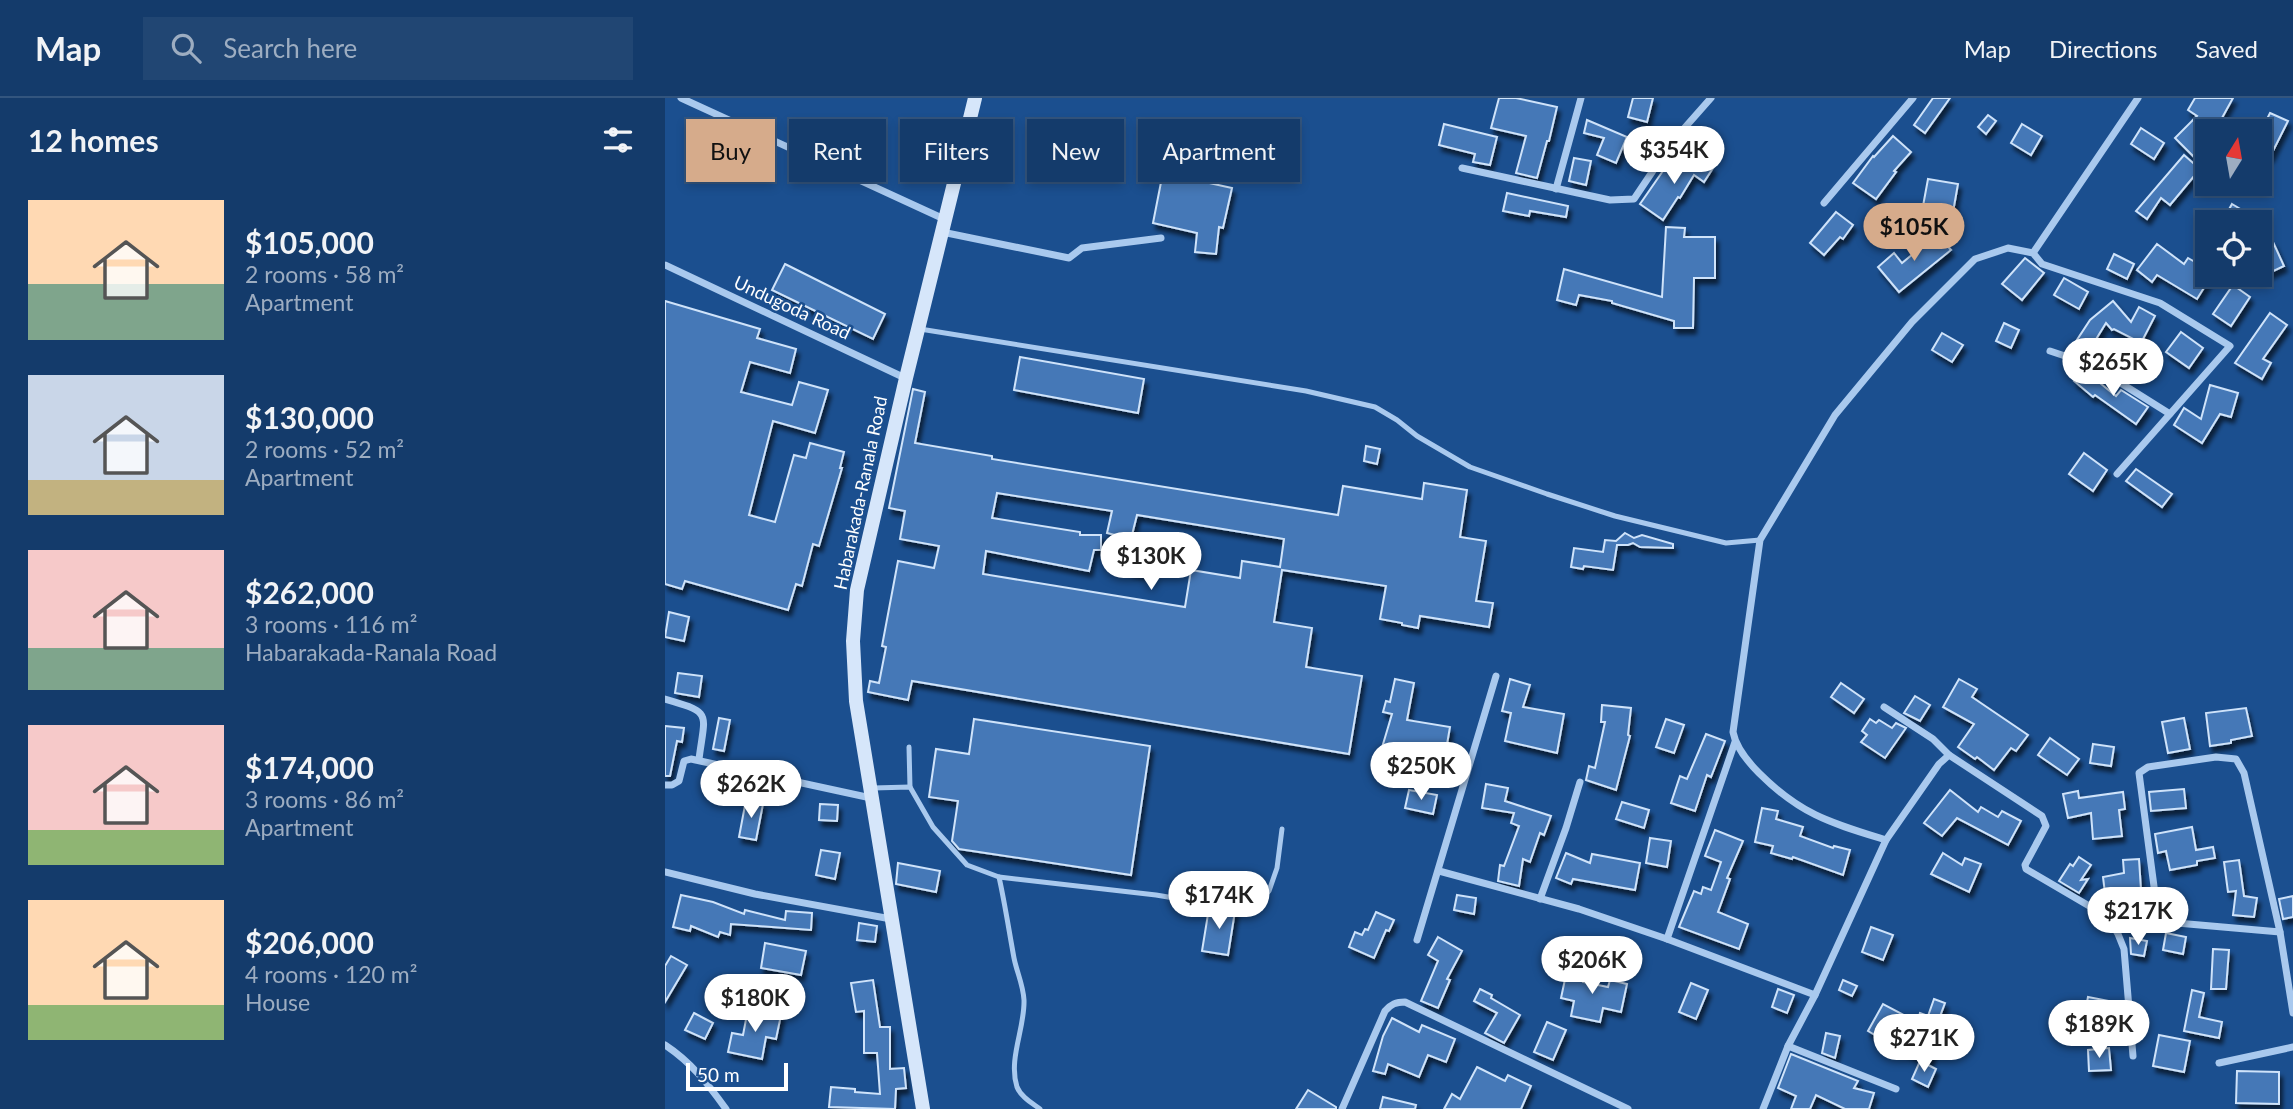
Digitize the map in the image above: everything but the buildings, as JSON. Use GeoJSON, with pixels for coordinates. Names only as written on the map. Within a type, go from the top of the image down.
{"type":"FeatureCollection","features":[{"type":"Feature","properties":{"kind":"main road","name":"Habarakada-Ranala Road"},"geometry":{"type":"LineString","coordinates":[[923,1109],[856,701],[853,641],[857,590],[975,98]]}},
{"type":"Feature","properties":{"kind":"street"},"geometry":{"type":"LineString","coordinates":[[681,98],[943,225],[1069,258],[1082,247],[1161,238]]}},
{"type":"Feature","properties":{"kind":"street"},"geometry":{"type":"LineString","coordinates":[[1556,188],[1581,98]]}},
{"type":"Feature","properties":{"kind":"street"},"geometry":{"type":"LineString","coordinates":[[1462,168],[1610,200],[1634,199],[1672,141],[1711,98]]}},
{"type":"Feature","properties":{"kind":"street"},"geometry":{"type":"LineString","coordinates":[[1824,204],[1913,98]]}},
{"type":"Feature","properties":{"kind":"street"},"geometry":{"type":"LineString","coordinates":[[2033,253],[2138,98]]}},
{"type":"Feature","properties":{"kind":"street"},"geometry":{"type":"LineString","coordinates":[[1886,840],[1827,821],[1797,806],[1753,767],[1735,742],[1733,732],[1760,540],[1835,415],[1912,322],[1975,259],[2008,248],[2033,253],[2042,264],[2160,303],[2230,346],[2117,474]]}},
{"type":"Feature","properties":{"kind":"street","name":"Undugoda Road"},"geometry":{"type":"LineString","coordinates":[[665,265],[906,378]]}},
{"type":"Feature","properties":{"kind":"street"},"geometry":{"type":"LineString","coordinates":[[2050,351],[2092,365],[2170,414]]}},
{"type":"Feature","properties":{"kind":"street"},"geometry":{"type":"LineString","coordinates":[[1417,940],[1496,676]]}},
{"type":"Feature","properties":{"kind":"street"},"geometry":{"type":"LineString","coordinates":[[665,699],[696,708],[702,713],[699,760]]}},
{"type":"Feature","properties":{"kind":"street"},"geometry":{"type":"LineString","coordinates":[[1884,707],[1933,739],[1949,755],[2042,816],[2046,826],[2027,860],[2026,869],[2108,917],[2280,932]]}},
{"type":"Feature","properties":{"kind":"street"},"geometry":{"type":"LineString","coordinates":[[1667,939],[1735,742]]}},
{"type":"Feature","properties":{"kind":"street"},"geometry":{"type":"LineString","coordinates":[[1763,1109],[1788,1046],[1815,995],[1886,840],[1938,764],[1949,755]]}},
{"type":"Feature","properties":{"kind":"street"},"geometry":{"type":"LineString","coordinates":[[2161,920],[2139,773],[2148,767],[2227,757],[2237,759],[2244,773],[2280,932],[2293,1013]]}},
{"type":"Feature","properties":{"kind":"street"},"geometry":{"type":"LineString","coordinates":[[665,785],[679,781],[684,761],[691,759],[870,793]]}},
{"type":"Feature","properties":{"kind":"street"},"geometry":{"type":"LineString","coordinates":[[1540,899],[1580,782]]}},
{"type":"Feature","properties":{"kind":"street"},"geometry":{"type":"LineString","coordinates":[[1439,871],[1579,909],[1815,995]]}},
{"type":"Feature","properties":{"kind":"street"},"geometry":{"type":"LineString","coordinates":[[665,873],[755,894],[891,919]]}},
{"type":"Feature","properties":{"kind":"street"},"geometry":{"type":"LineString","coordinates":[[2108,917],[2124,950],[2133,1056]]}},
{"type":"Feature","properties":{"kind":"street"},"geometry":{"type":"LineString","coordinates":[[1342,1109],[1385,1011],[1390,1005],[1399,1002],[1405,1002],[1628,1109]]}},
{"type":"Feature","properties":{"kind":"street"},"geometry":{"type":"LineString","coordinates":[[665,1045],[682,1056],[697,1071],[726,1109]]}},
{"type":"Feature","properties":{"kind":"street"},"geometry":{"type":"LineString","coordinates":[[1788,1046],[1896,1089]]}},
{"type":"Feature","properties":{"kind":"street"},"geometry":{"type":"LineString","coordinates":[[2219,1063],[2293,1047]]}},
{"type":"Feature","properties":{"kind":"lane"},"geometry":{"type":"LineString","coordinates":[[919,329],[1306,391],[1375,407],[1470,467],[1548,494],[1615,516],[1725,543],[1760,540]]}},
{"type":"Feature","properties":{"kind":"lane"},"geometry":{"type":"LineString","coordinates":[[909,747],[910,788],[933,827],[967,865],[999,877],[1204,903],[1247,904],[1258,900],[1269,891],[1277,868],[1282,829]]}},
{"type":"Feature","properties":{"kind":"lane"},"geometry":{"type":"LineString","coordinates":[[870,793],[910,788]]}},
{"type":"Feature","properties":{"kind":"lane"},"geometry":{"type":"LineString","coordinates":[[999,877],[1015,962],[1022,980],[1024,1003],[1015,1068],[1017,1089],[1026,1100],[1040,1109]]}}]}
